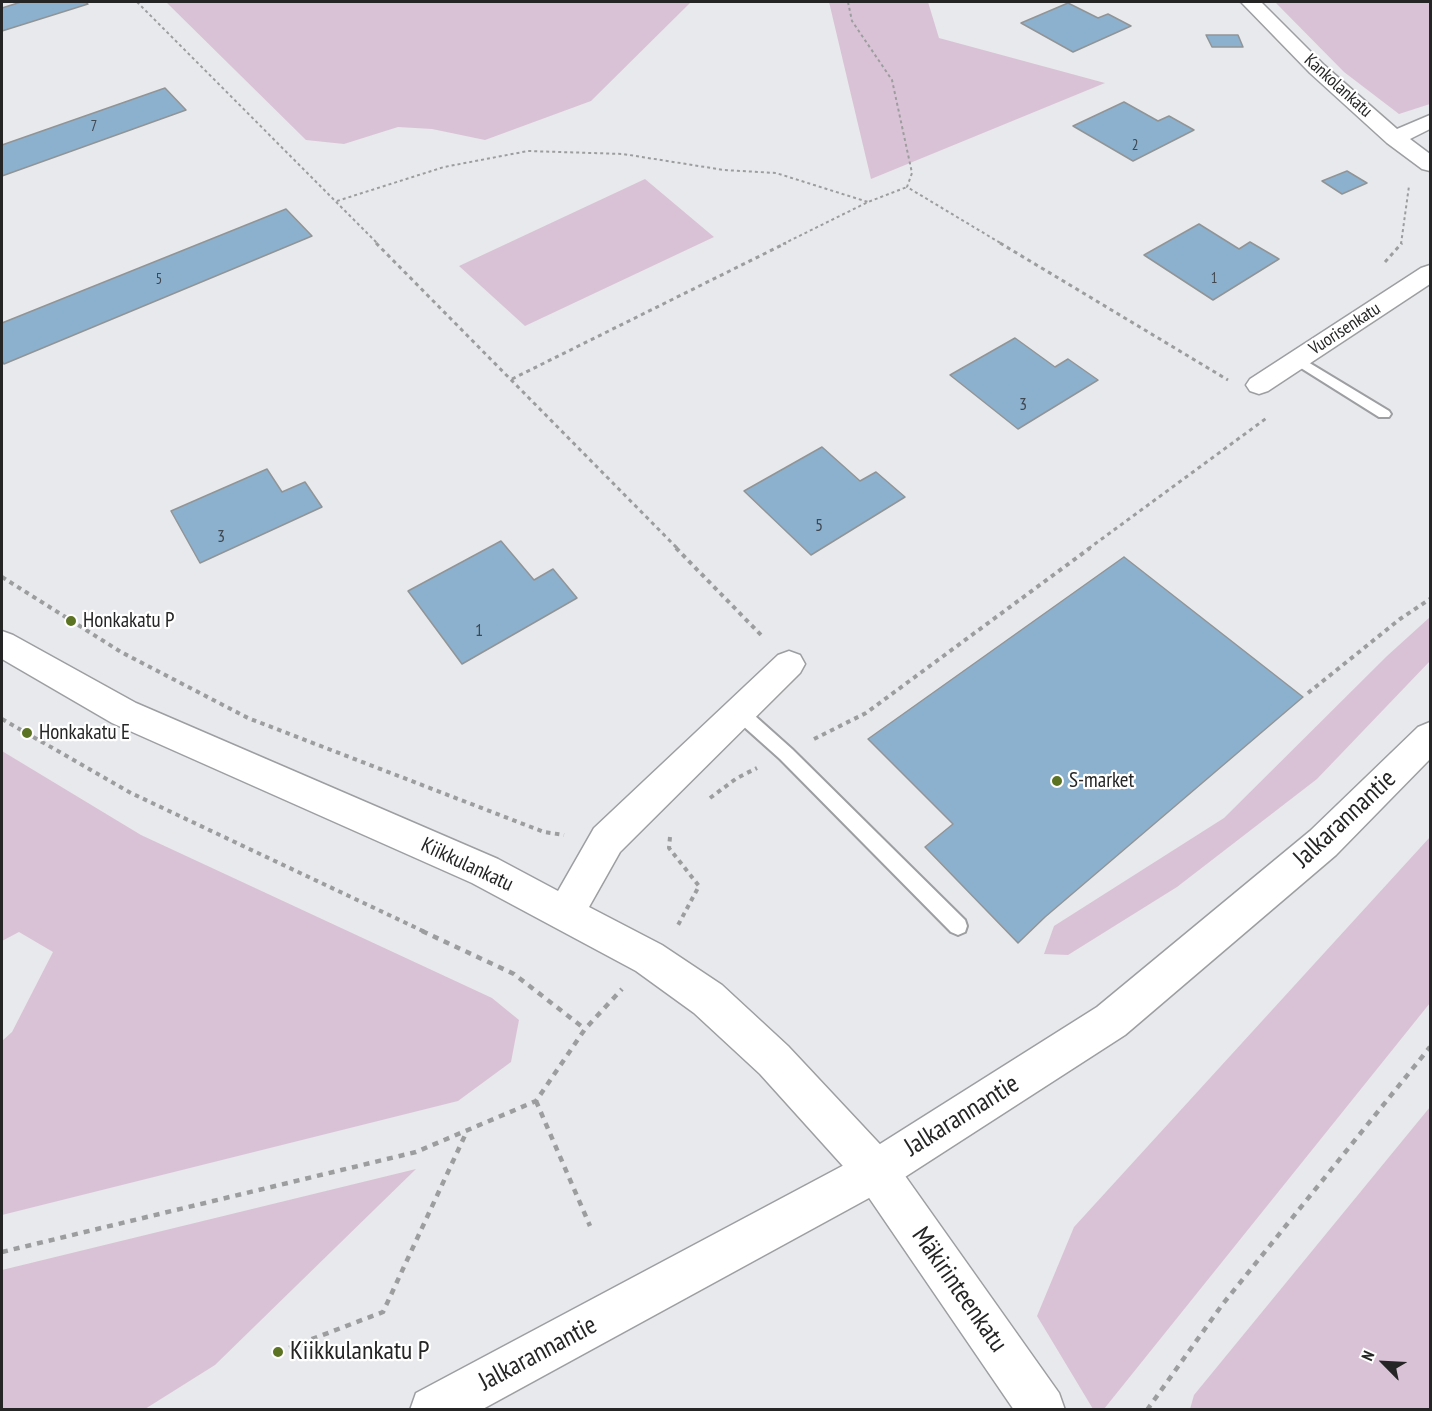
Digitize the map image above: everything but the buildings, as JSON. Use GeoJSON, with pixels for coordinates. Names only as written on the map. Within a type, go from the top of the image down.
{"type":"FeatureCollection","features":[{"type":"Feature","properties":{"kind":"street","name":"Kankolankatu"},"geometry":{"type":"LineString","coordinates":[[1251,2],[1317,69],[1395,138],[1431,164]]}},
{"type":"Feature","properties":{"kind":"street"},"geometry":{"type":"LineString","coordinates":[[1395,138],[1431,121]]}},
{"type":"Feature","properties":{"kind":"street","name":"Vuorisenkatu"},"geometry":{"type":"LineString","coordinates":[[1259,385],[1431,273]]}},
{"type":"Feature","properties":{"kind":"street","name":"Kiikkulankatu"},"geometry":{"type":"LineString","coordinates":[[2,644],[124,712],[485,871],[649,958],[708,999],[774,1060],[876,1171]]}},
{"type":"Feature","properties":{"kind":"street"},"geometry":{"type":"LineString","coordinates":[[565,914],[607,840],[789,664]]}},
{"type":"Feature","properties":{"kind":"street","name":"Jalkarannantie"},"geometry":{"type":"LineString","coordinates":[[433,1410],[876,1171],[1111,1021],[1323,843],[1431,737]]}},
{"type":"Feature","properties":{"kind":"street","name":"Mäkirinteenkatu"},"geometry":{"type":"LineString","coordinates":[[876,1171],[1042,1410]]}},
{"type":"Feature","properties":{"kind":"lane"},"geometry":{"type":"LineString","coordinates":[[1298,360],[1384,414]]}},
{"type":"Feature","properties":{"kind":"lane"},"geometry":{"type":"LineString","coordinates":[[739,712],[786,753],[958,926]]}},
{"type":"Feature","properties":{"kind":"path"},"geometry":{"type":"LineString","coordinates":[[136,2],[337,201],[789,664]]}},
{"type":"Feature","properties":{"kind":"path"},"geometry":{"type":"LineString","coordinates":[[512,379],[868,202],[907,187],[912,173],[892,80],[852,21],[848,2]]}},
{"type":"Feature","properties":{"kind":"path"},"geometry":{"type":"LineString","coordinates":[[337,201],[444,167],[528,151],[622,154],[724,170],[776,173],[868,202]]}},
{"type":"Feature","properties":{"kind":"path"},"geometry":{"type":"LineString","coordinates":[[1381,266],[1402,243],[1410,178]]}},
{"type":"Feature","properties":{"kind":"path"},"geometry":{"type":"LineString","coordinates":[[907,187],[1232,383]]}},
{"type":"Feature","properties":{"kind":"path"},"geometry":{"type":"LineString","coordinates":[[709,800],[737,778],[866,712],[1323,376]]}},
{"type":"Feature","properties":{"kind":"path"},"geometry":{"type":"LineString","coordinates":[[2,577],[121,652],[248,718],[544,832],[669,848]]}},
{"type":"Feature","properties":{"kind":"path"},"geometry":{"type":"LineString","coordinates":[[1308,693],[1400,619],[1431,599]]}},
{"type":"Feature","properties":{"kind":"path"},"geometry":{"type":"LineString","coordinates":[[2,719],[131,793],[514,974],[585,1029]]}},
{"type":"Feature","properties":{"kind":"path"},"geometry":{"type":"LineString","coordinates":[[2,1252],[416,1152],[536,1101],[585,1029],[682,921],[699,886],[669,848],[670,828]]}},
{"type":"Feature","properties":{"kind":"path"},"geometry":{"type":"LineString","coordinates":[[1147,1410],[1222,1305],[1431,1047]]}},
{"type":"Feature","properties":{"kind":"path"},"geometry":{"type":"LineString","coordinates":[[536,1101],[590,1226]]}},
{"type":"Feature","properties":{"kind":"path"},"geometry":{"type":"LineString","coordinates":[[278,1352],[383,1312],[467,1131]]}},
{"type":"Feature","properties":{"kind":"shaded area"},"geometry":{"type":"Polygon","coordinates":[[[166,2],[691,2],[591,101],[485,140],[432,129],[398,127],[344,144],[306,140],[166,2]]]}},
{"type":"Feature","properties":{"kind":"shaded area"},"geometry":{"type":"Polygon","coordinates":[[[829,2],[928,2],[939,38],[1105,83],[871,179],[829,2]]]}},
{"type":"Feature","properties":{"kind":"shaded area"},"geometry":{"type":"Polygon","coordinates":[[[1275,2],[1430,2],[1430,104],[1399,114],[1344,72],[1275,2]]]}},
{"type":"Feature","properties":{"kind":"shaded area"},"geometry":{"type":"Polygon","coordinates":[[[645,179],[714,237],[525,326],[459,266],[645,179]]]}},
{"type":"Feature","properties":{"kind":"shaded area"},"geometry":{"type":"Polygon","coordinates":[[[1430,617],[1430,661],[1317,779],[1177,887],[1068,955],[1044,954],[1054,926],[1224,818],[1387,656],[1430,617]]]}},
{"type":"Feature","properties":{"kind":"shaded area"},"geometry":{"type":"Polygon","coordinates":[[[2,751],[141,835],[492,998],[519,1020],[511,1062],[458,1101],[2,1215],[2,1041],[12,1032],[53,952],[19,932],[2,941],[2,751]]]}},
{"type":"Feature","properties":{"kind":"shaded area"},"geometry":{"type":"Polygon","coordinates":[[[1430,837],[1430,1003],[1104,1409],[1093,1409],[1037,1316],[1074,1227],[1430,837]]]}},
{"type":"Feature","properties":{"kind":"shaded area"},"geometry":{"type":"Polygon","coordinates":[[[1430,1107],[1430,1409],[1190,1409],[1194,1395],[1430,1107]]]}},
{"type":"Feature","properties":{"kind":"shaded area"},"geometry":{"type":"Polygon","coordinates":[[[416,1169],[215,1365],[145,1409],[2,1409],[2,1270],[416,1169]]]}},
{"type":"Feature","properties":{"kind":"place","name":"Honkakatu P"},"geometry":{"type":"Point","coordinates":[71,621]}},
{"type":"Feature","properties":{"kind":"place","name":"Honkakatu E"},"geometry":{"type":"Point","coordinates":[27,733]}},
{"type":"Feature","properties":{"kind":"place","name":"S-market"},"geometry":{"type":"Point","coordinates":[1057,781]}},
{"type":"Feature","properties":{"kind":"place","name":"Kiikkulankatu P"},"geometry":{"type":"Point","coordinates":[278,1352]}}]}
